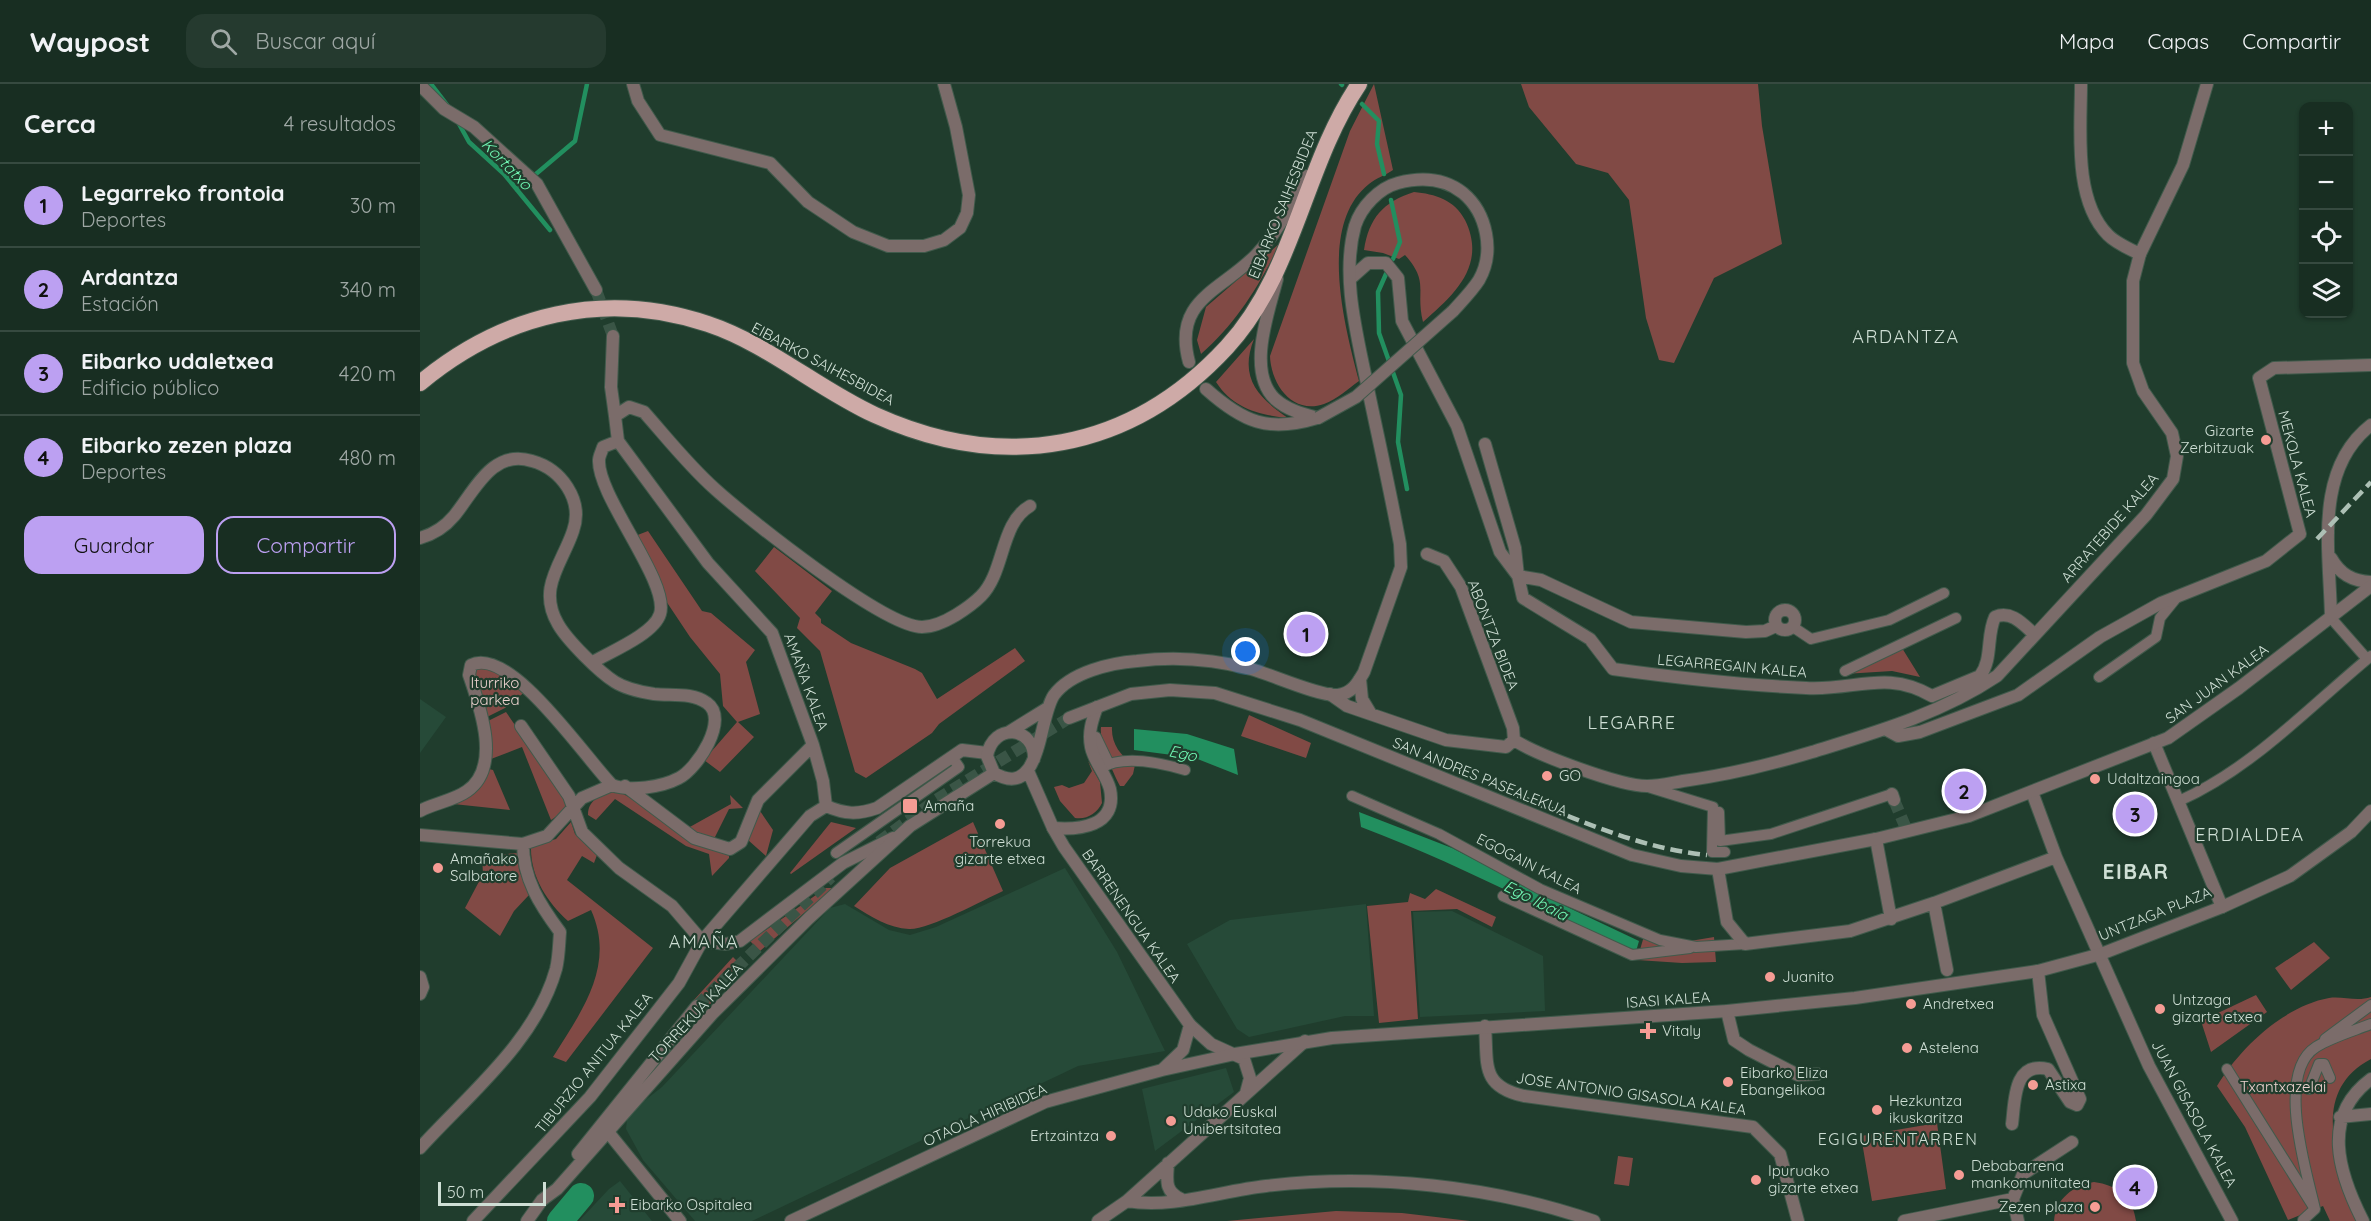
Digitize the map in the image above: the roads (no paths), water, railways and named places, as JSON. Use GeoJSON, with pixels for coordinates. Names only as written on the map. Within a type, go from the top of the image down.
{"type":"FeatureCollection","features":[{"type":"Feature","properties":{"kind":"highway","name":"EIBARKO SAIHESBIDEA"},"geometry":{"type":"LineString","coordinates":[[420,383],[472,345],[541,317],[587,309],[642,308],[710,325],[873,414],[960,444],[995,447],[1052,444],[1092,435],[1124,423],[1177,392],[1211,363],[1239,334],[1258,307],[1281,264],[1330,136],[1359,84]]}},
{"type":"Feature","properties":{"kind":"street"},"geometry":{"type":"LineString","coordinates":[[633,84],[638,100],[660,135],[770,163],[808,202],[853,232],[888,246],[924,246],[944,240],[960,228],[967,213],[969,195],[956,127],[944,84]]}},
{"type":"Feature","properties":{"kind":"street"},"geometry":{"type":"LineString","coordinates":[[2081,84],[2081,164],[2095,217],[2109,235],[2140,254]]}},
{"type":"Feature","properties":{"kind":"street","name":"ARRATEBIDE KALEA"},"geometry":{"type":"LineString","coordinates":[[1645,786],[1727,775],[1887,730],[1926,715],[1976,690],[1997,676],[2146,515],[2173,479],[2177,456],[2172,433],[2143,391],[2133,363],[2132,302],[2140,254],[2183,165],[2207,84]]}},
{"type":"Feature","properties":{"kind":"street"},"geometry":{"type":"LineString","coordinates":[[420,85],[444,109],[467,123],[537,184],[596,290]]}},
{"type":"Feature","properties":{"kind":"street"},"geometry":{"type":"LineString","coordinates":[[1189,362],[1185,346],[1186,327],[1192,310],[1204,296],[1255,256],[1274,234],[1330,136]]}},
{"type":"Feature","properties":{"kind":"street"},"geometry":{"type":"LineString","coordinates":[[1206,389],[1223,404],[1251,421],[1287,426],[1318,417],[1356,397],[1453,311],[1479,280],[1486,265],[1488,247],[1479,214],[1470,199],[1457,189],[1440,181],[1425,178],[1391,185],[1364,208],[1356,225],[1350,279],[1361,352],[1400,544],[1401,567],[1387,613],[1358,682],[1349,692],[1330,694]]}},
{"type":"Feature","properties":{"kind":"street","name":"LEGARREGAIN KALEA"},"geometry":{"type":"LineString","coordinates":[[1350,279],[1368,263],[1386,263],[1398,278],[1402,321],[1457,426],[1500,552],[1518,576],[1523,598],[1590,639],[1613,669],[1703,681],[1818,689],[1882,680],[1897,681],[1915,686],[1932,696],[1980,676],[1987,664],[1990,632],[1995,617],[2006,615],[2015,618],[2034,634]]}},
{"type":"Feature","properties":{"kind":"street"},"geometry":{"type":"LineString","coordinates":[[1281,264],[1261,342],[1263,373],[1270,392],[1276,400],[1296,412],[1318,417]]}},
{"type":"Feature","properties":{"kind":"street"},"geometry":{"type":"LineString","coordinates":[[592,662],[635,639],[653,625],[660,615],[660,600],[647,567],[602,478],[598,459],[603,447],[618,441],[611,387],[614,336]]}},
{"type":"Feature","properties":{"kind":"street","name":"MEKOLA KALEA"},"geometry":{"type":"LineString","coordinates":[[1887,730],[1898,736],[1920,732],[2018,695],[2100,637],[2177,597],[2266,561],[2300,534],[2259,378],[2274,368],[2371,365]]}},
{"type":"Feature","properties":{"kind":"street"},"geometry":{"type":"LineString","coordinates":[[615,416],[629,407],[644,412],[714,488],[741,511],[855,596],[895,618],[920,627],[933,625],[955,615],[982,595],[995,573],[1017,515],[1030,506]]}},
{"type":"Feature","properties":{"kind":"street"},"geometry":{"type":"LineString","coordinates":[[2179,801],[2205,789],[2253,757],[2369,657],[2331,618],[2329,508],[2334,479],[2343,455],[2356,436],[2371,424]]}},
{"type":"Feature","properties":{"kind":"street","name":"AMAÑA KALEA"},"geometry":{"type":"LineString","coordinates":[[618,441],[708,563],[772,633],[813,745],[824,781],[826,806]]}},
{"type":"Feature","properties":{"kind":"street"},"geometry":{"type":"LineString","coordinates":[[1485,444],[1515,548],[1518,576],[1541,580],[1631,622],[1746,632],[1765,631],[1776,626]]}},
{"type":"Feature","properties":{"kind":"street"},"geometry":{"type":"LineString","coordinates":[[420,538],[435,533],[453,517],[480,478],[495,466],[512,460],[530,459],[548,466],[568,487],[576,516],[573,531],[551,582],[548,596],[551,611],[559,627],[614,682],[654,694],[691,696],[708,703],[714,714],[714,726],[707,745],[690,770],[678,779],[652,786],[618,785],[582,798],[573,811],[547,836],[523,844],[420,835]]}},
{"type":"Feature","properties":{"kind":"street","name":"ABONTZA BIDEA"},"geometry":{"type":"LineString","coordinates":[[1427,554],[1444,561],[1461,587],[1513,728],[1514,740]]}},
{"type":"Feature","properties":{"kind":"street"},"geometry":{"type":"LineString","coordinates":[[2330,557],[2338,571],[2371,584]]}},
{"type":"Feature","properties":{"kind":"street","name":"SAN JUAN KALEA"},"geometry":{"type":"LineString","coordinates":[[2032,792],[2168,738],[2239,688],[2331,618],[2371,584]]}},
{"type":"Feature","properties":{"kind":"street"},"geometry":{"type":"LineString","coordinates":[[1793,627],[1811,639],[1848,632],[1889,620],[1944,593]]}},
{"type":"Feature","properties":{"kind":"street"},"geometry":{"type":"LineString","coordinates":[[2099,677],[2156,637],[2160,618],[2177,597]]}},
{"type":"Feature","properties":{"kind":"street"},"geometry":{"type":"LineString","coordinates":[[1776,626],[1775,616],[1784,610],[1793,614],[1795,620],[1793,627]]}},
{"type":"Feature","properties":{"kind":"street"},"geometry":{"type":"LineString","coordinates":[[1845,671],[1956,618]]}},
{"type":"Feature","properties":{"kind":"street"},"geometry":{"type":"LineString","coordinates":[[1776,626],[1784,631],[1793,627]]}},
{"type":"Feature","properties":{"kind":"street"},"geometry":{"type":"LineString","coordinates":[[1046,709],[1009,732],[998,735],[992,741],[987,753],[988,764],[994,773],[1014,779],[1031,765],[1046,709],[1056,693],[1069,682],[1124,662],[1151,659],[1214,660],[1330,694],[1347,706],[1409,728],[1470,744],[1506,747],[1514,740],[1531,752],[1713,807],[1712,852],[1725,852]]}},
{"type":"Feature","properties":{"kind":"street"},"geometry":{"type":"LineString","coordinates":[[420,811],[467,791],[479,778],[485,765],[487,754],[485,735],[469,675],[471,665],[478,661],[492,664],[511,674],[530,689],[618,785],[694,838],[729,849],[741,843],[758,801],[813,745]]}},
{"type":"Feature","properties":{"kind":"street"},"geometry":{"type":"LineString","coordinates":[[1358,682],[1362,699],[1371,714]]}},
{"type":"Feature","properties":{"kind":"street","name":"SAN ANDRES PASEALEKUA"},"geometry":{"type":"LineString","coordinates":[[1069,718],[1131,694],[1150,691],[1215,693],[1252,702],[1300,720],[1632,855],[1682,866],[1718,869],[1876,839],[1906,829],[1969,816],[2032,792]]}},
{"type":"Feature","properties":{"kind":"street"},"geometry":{"type":"LineString","coordinates":[[1053,828],[1080,830],[1097,822],[1110,806],[1110,790],[1105,766],[1092,751],[1096,707]]}},
{"type":"Feature","properties":{"kind":"street"},"geometry":{"type":"LineString","coordinates":[[521,726],[569,796],[582,832],[619,868],[672,906],[702,941],[726,944],[740,941],[843,863],[897,837],[994,773]]}},
{"type":"Feature","properties":{"kind":"street"},"geometry":{"type":"LineString","coordinates":[[1009,732],[1028,739],[1034,752],[1031,765]]}},
{"type":"Feature","properties":{"kind":"street","name":"UNTZAGA PLAZA"},"geometry":{"type":"LineString","coordinates":[[2032,792],[2056,857],[2101,954],[2222,907],[2154,743]]}},
{"type":"Feature","properties":{"kind":"street"},"geometry":{"type":"LineString","coordinates":[[826,806],[845,814],[863,813],[877,808],[962,750],[987,753]]}},
{"type":"Feature","properties":{"kind":"street"},"geometry":{"type":"LineString","coordinates":[[836,853],[959,767],[952,757]]}},
{"type":"Feature","properties":{"kind":"street"},"geometry":{"type":"LineString","coordinates":[[1105,766],[1163,764],[1185,770]]}},
{"type":"Feature","properties":{"kind":"street","name":"BARRENENGUA KALEA"},"geometry":{"type":"LineString","coordinates":[[1031,765],[1053,828],[1135,950],[1190,1025],[1211,1044],[1235,1054]]}},
{"type":"Feature","properties":{"kind":"street","name":"EGOGAIN KALEA"},"geometry":{"type":"LineString","coordinates":[[1352,796],[1439,834],[1540,889],[1660,940],[1696,947]]}},
{"type":"Feature","properties":{"kind":"street"},"geometry":{"type":"LineString","coordinates":[[1713,812],[1719,813],[1720,841],[1771,834],[1893,797]]}},
{"type":"Feature","properties":{"kind":"street","name":"TIBURZIO ANITUA KALEA"},"geometry":{"type":"LineString","coordinates":[[472,1221],[590,1097],[679,983],[702,941],[810,816],[826,806]]}},
{"type":"Feature","properties":{"kind":"street"},"geometry":{"type":"LineString","coordinates":[[2222,907],[2290,876],[2351,832],[2371,811]]}},
{"type":"Feature","properties":{"kind":"street","name":"TORREKUA KALEA"},"geometry":{"type":"LineString","coordinates":[[527,1221],[543,1200],[557,1189],[712,1014],[809,918],[897,837]]}},
{"type":"Feature","properties":{"kind":"street"},"geometry":{"type":"LineString","coordinates":[[1876,839],[1891,919]]}},
{"type":"Feature","properties":{"kind":"street"},"geometry":{"type":"LineString","coordinates":[[420,1148],[517,1043],[543,1000],[556,968],[560,932],[539,902],[523,865],[523,844]]}},
{"type":"Feature","properties":{"kind":"street","name":"EGOGAIN KALEA"},"geometry":{"type":"LineString","coordinates":[[1503,896],[1632,955],[1648,955],[1696,947],[1745,944],[1850,931],[1891,919],[2056,857]]}},
{"type":"Feature","properties":{"kind":"street"},"geometry":{"type":"LineString","coordinates":[[1718,869],[1727,922],[1745,944]]}},
{"type":"Feature","properties":{"kind":"street"},"geometry":{"type":"LineString","coordinates":[[1934,903],[1947,970]]}},
{"type":"Feature","properties":{"kind":"street","name":"ISASI KALEA"},"geometry":{"type":"LineString","coordinates":[[1235,1054],[1305,1041],[1485,1026],[1727,1011],[1855,998],[2038,971],[2101,954]]}},
{"type":"Feature","properties":{"kind":"street","name":"JUAN GISASOLA KALEA"},"geometry":{"type":"LineString","coordinates":[[2101,954],[2149,1066],[2232,1221]]}},
{"type":"Feature","properties":{"kind":"street"},"geometry":{"type":"LineString","coordinates":[[2012,1124],[2017,1084],[2023,1073],[2030,1069],[2048,1069],[2070,1102],[2077,1105],[2080,1099],[2043,1015],[2038,971]]}},
{"type":"Feature","properties":{"kind":"street"},"geometry":{"type":"LineString","coordinates":[[420,977],[423,987],[420,994]]}},
{"type":"Feature","properties":{"kind":"street"},"geometry":{"type":"LineString","coordinates":[[2315,1209],[2298,1145],[2295,1114],[2302,1064],[2316,1047],[2371,1005]]}},
{"type":"Feature","properties":{"kind":"street"},"geometry":{"type":"LineString","coordinates":[[543,1200],[697,1006]]}},
{"type":"Feature","properties":{"kind":"street"},"geometry":{"type":"LineString","coordinates":[[1727,1011],[1734,1040],[1798,1075],[1817,1074]]}},
{"type":"Feature","properties":{"kind":"street"},"geometry":{"type":"LineString","coordinates":[[2316,1047],[2371,1024]]}},
{"type":"Feature","properties":{"kind":"street"},"geometry":{"type":"LineString","coordinates":[[1162,1070],[1183,1050],[1190,1025]]}},
{"type":"Feature","properties":{"kind":"street","name":"JOSE ANTONIO GISASOLA KALEA"},"geometry":{"type":"LineString","coordinates":[[1485,1026],[1490,1076],[1498,1088],[1524,1096],[1753,1127],[1780,1154],[1798,1221]]}},
{"type":"Feature","properties":{"kind":"street"},"geometry":{"type":"LineString","coordinates":[[1098,1221],[1126,1201],[1305,1041]]}},
{"type":"Feature","properties":{"kind":"street"},"geometry":{"type":"LineString","coordinates":[[1235,1054],[1244,1059],[1249,1068],[1250,1078],[1245,1094]]}},
{"type":"Feature","properties":{"kind":"street","name":"OTAOLA HIRIBIDEA"},"geometry":{"type":"LineString","coordinates":[[791,1221],[1045,1102],[1162,1070],[1235,1054]]}},
{"type":"Feature","properties":{"kind":"street"},"geometry":{"type":"LineString","coordinates":[[2309,1089],[2319,1064],[2324,1064],[2330,1078]]}},
{"type":"Feature","properties":{"kind":"street"},"geometry":{"type":"LineString","coordinates":[[2227,1069],[2315,1209]]}},
{"type":"Feature","properties":{"kind":"street"},"geometry":{"type":"LineString","coordinates":[[2363,1221],[2344,1172],[2338,1131],[2340,1117],[2355,1091],[2371,1078]]}},
{"type":"Feature","properties":{"kind":"street"},"geometry":{"type":"LineString","coordinates":[[2340,1117],[2371,1114]]}},
{"type":"Feature","properties":{"kind":"street"},"geometry":{"type":"LineString","coordinates":[[608,1132],[680,1221]]}},
{"type":"Feature","properties":{"kind":"street"},"geometry":{"type":"LineString","coordinates":[[2018,1221],[2013,1199],[2023,1174],[2072,1142]]}},
{"type":"Feature","properties":{"kind":"street"},"geometry":{"type":"LineString","coordinates":[[1168,1163],[1166,1185],[1172,1195],[1181,1199]]}},
{"type":"Feature","properties":{"kind":"street"},"geometry":{"type":"LineString","coordinates":[[1126,1201],[1149,1205],[1268,1185],[1419,1184],[1497,1194],[1558,1209],[1594,1221]]}},
{"type":"Feature","properties":{"kind":"street"},"geometry":{"type":"LineString","coordinates":[[1904,1221],[2013,1199]]}},
{"type":"Feature","properties":{"kind":"street"},"geometry":{"type":"LineString","coordinates":[[2303,1220],[2315,1209]]}},
{"type":"Feature","properties":{"kind":"water","name":"Ego"},"geometry":{"type":"Polygon","coordinates":[[[1134,729],[1187,734],[1234,749],[1238,775],[1195,758],[1134,750],[1134,729]]]}},
{"type":"Feature","properties":{"kind":"water"},"geometry":{"type":"Polygon","coordinates":[[[1359,812],[1452,848],[1546,897],[1639,941],[1635,955],[1466,871],[1361,827],[1359,812]]]}},
{"type":"Feature","properties":{"kind":"waterway","name":"Kortatxo"},"geometry":{"type":"LineString","coordinates":[[431,84],[451,110]]}},
{"type":"Feature","properties":{"kind":"waterway"},"geometry":{"type":"LineString","coordinates":[[517,190],[575,141],[587,84]]}},
{"type":"Feature","properties":{"kind":"waterway"},"geometry":{"type":"LineString","coordinates":[[1362,104],[1379,121],[1377,144],[1384,174]]}},
{"type":"Feature","properties":{"kind":"waterway","name":"Kortatxo"},"geometry":{"type":"LineString","coordinates":[[458,122],[469,142],[504,174],[550,230]]}},
{"type":"Feature","properties":{"kind":"waterway"},"geometry":{"type":"LineString","coordinates":[[1391,200],[1400,242],[1393,259]]}},
{"type":"Feature","properties":{"kind":"waterway"},"geometry":{"type":"LineString","coordinates":[[1386,274],[1378,292],[1379,333],[1401,395],[1398,442],[1407,489]]}},
{"type":"Feature","properties":{"kind":"waterway","name":"Ego Ibaia"},"geometry":{"type":"LineString","coordinates":[[560,1221],[581,1196]]}},
{"type":"Feature","properties":{"kind":"tunnel"},"geometry":{"type":"LineString","coordinates":[[596,290],[613,336]]}},
{"type":"Feature","properties":{"kind":"tunnel"},"geometry":{"type":"LineString","coordinates":[[879,842],[936,800],[1069,718]]}},
{"type":"Feature","properties":{"kind":"tunnel"},"geometry":{"type":"LineString","coordinates":[[1894,800],[1905,826]]}},
{"type":"Feature","properties":{"kind":"tunnel"},"geometry":{"type":"LineString","coordinates":[[697,1006],[831,877]]}},
{"type":"Feature","properties":{"kind":"railway"},"geometry":{"type":"LineString","coordinates":[[2317,539],[2371,482]]}},
{"type":"Feature","properties":{"kind":"railway"},"geometry":{"type":"LineString","coordinates":[[1501,789],[1628,838],[1707,855]]}},
{"type":"Feature","properties":{"kind":"place","name":"Gizarte Zerbitzuak"},"geometry":{"type":"Point","coordinates":[2266,440]}},
{"type":"Feature","properties":{"kind":"place","name":"Legarreko frontoia"},"geometry":{"type":"Point","coordinates":[1306,634]}},
{"type":"Feature","properties":{"kind":"place","name":"GO"},"geometry":{"type":"Point","coordinates":[1547,776]}},
{"type":"Feature","properties":{"kind":"place","name":"Udaltzaingoa"},"geometry":{"type":"Point","coordinates":[2095,779]}},
{"type":"Feature","properties":{"kind":"place","name":"Ardantza"},"geometry":{"type":"Point","coordinates":[1964,791]}},
{"type":"Feature","properties":{"kind":"place","name":"Amaña"},"geometry":{"type":"Point","coordinates":[910,806]}},
{"type":"Feature","properties":{"kind":"place","name":"Eibarko udaletxea"},"geometry":{"type":"Point","coordinates":[2135,814]}},
{"type":"Feature","properties":{"kind":"place","name":"Torrekua gizarte etxea"},"geometry":{"type":"Point","coordinates":[1000,824]}},
{"type":"Feature","properties":{"kind":"place","name":"Amañako Salbatore"},"geometry":{"type":"Point","coordinates":[438,868]}},
{"type":"Feature","properties":{"kind":"place","name":"Juanito"},"geometry":{"type":"Point","coordinates":[1770,977]}},
{"type":"Feature","properties":{"kind":"place","name":"Andretxea"},"geometry":{"type":"Point","coordinates":[1911,1004]}},
{"type":"Feature","properties":{"kind":"place","name":"Untzaga gizarte etxea"},"geometry":{"type":"Point","coordinates":[2160,1009]}},
{"type":"Feature","properties":{"kind":"place","name":"Vitaly"},"geometry":{"type":"Point","coordinates":[1648,1031]}},
{"type":"Feature","properties":{"kind":"place","name":"Astelena"},"geometry":{"type":"Point","coordinates":[1907,1048]}},
{"type":"Feature","properties":{"kind":"place","name":"Eibarko Eliza Ebangelikoa"},"geometry":{"type":"Point","coordinates":[1728,1082]}},
{"type":"Feature","properties":{"kind":"place","name":"Astixa"},"geometry":{"type":"Point","coordinates":[2033,1085]}},
{"type":"Feature","properties":{"kind":"place","name":"Hezkuntza ikuskaritza"},"geometry":{"type":"Point","coordinates":[1877,1110]}},
{"type":"Feature","properties":{"kind":"place","name":"Udako Euskal Unibertsitatea"},"geometry":{"type":"Point","coordinates":[1171,1121]}},
{"type":"Feature","properties":{"kind":"place","name":"Ertzaintza"},"geometry":{"type":"Point","coordinates":[1111,1136]}},
{"type":"Feature","properties":{"kind":"place","name":"Debabarrena mankomunitatea"},"geometry":{"type":"Point","coordinates":[1959,1175]}},
{"type":"Feature","properties":{"kind":"place","name":"Ipuruako gizarte etxea"},"geometry":{"type":"Point","coordinates":[1756,1180]}},
{"type":"Feature","properties":{"kind":"place","name":"Eibarko zezen plaza"},"geometry":{"type":"Point","coordinates":[2135,1187]}},
{"type":"Feature","properties":{"kind":"place","name":"Eibarko Ospitalea"},"geometry":{"type":"Point","coordinates":[617,1205]}},
{"type":"Feature","properties":{"kind":"place","name":"Zezen plaza"},"geometry":{"type":"Point","coordinates":[2095,1207]}},
{"type":"Feature","properties":{"kind":"district","name":"ARDANTZA"},"geometry":{"type":"Point","coordinates":[1906,337]}},
{"type":"Feature","properties":{"kind":"district","name":"LEGARRE"},"geometry":{"type":"Point","coordinates":[1632,723]}},
{"type":"Feature","properties":{"kind":"district","name":"ERDIALDEA"},"geometry":{"type":"Point","coordinates":[2250,835]}},
{"type":"Feature","properties":{"kind":"district","name":"EIBAR"},"geometry":{"type":"Point","coordinates":[2136,872]}},
{"type":"Feature","properties":{"kind":"district","name":"AMAÑA"},"geometry":{"type":"Point","coordinates":[704,942]}},
{"type":"Feature","properties":{"kind":"district","name":"EGIGURENTARREN"},"geometry":{"type":"Point","coordinates":[1898,1139]}},
{"type":"Feature","properties":{"kind":"park label","name":"Iturriko parkea"},"geometry":{"type":"Point","coordinates":[495,692]}},
{"type":"Feature","properties":{"kind":"park label","name":"Txantxazelai"},"geometry":{"type":"Point","coordinates":[2283,1087]}}]}
